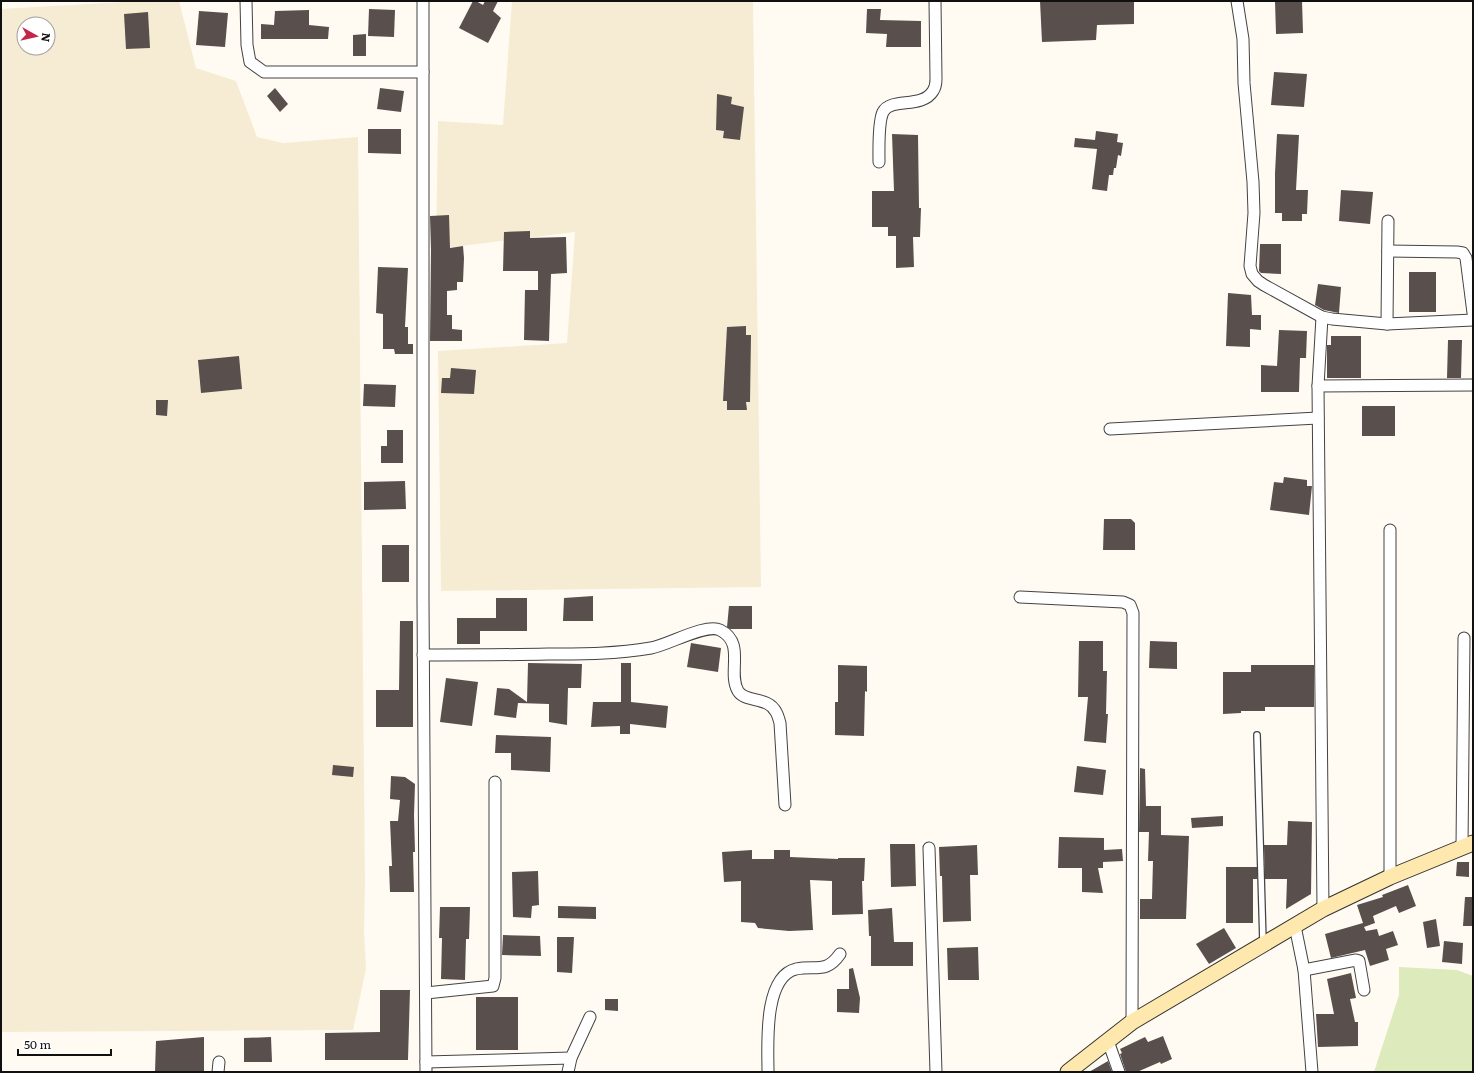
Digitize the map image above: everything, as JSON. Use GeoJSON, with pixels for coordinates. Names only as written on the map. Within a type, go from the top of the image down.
{"type":"FeatureCollection","features":[{"type":"Feature","properties":{"kind":"street"},"geometry":{"type":"LineString","coordinates":[[246,1],[247,45],[250,62],[264,72],[423,72]]}},
{"type":"Feature","properties":{"kind":"street"},"geometry":{"type":"LineString","coordinates":[[423,1],[423,655],[426,1067],[571,1058]]}},
{"type":"Feature","properties":{"kind":"street"},"geometry":{"type":"LineString","coordinates":[[879,162],[881,118],[884,110],[890,106],[926,100],[934,91],[936,79],[935,1]]}},
{"type":"Feature","properties":{"kind":"street"},"geometry":{"type":"LineString","coordinates":[[1236,1],[1243,39],[1244,83],[1253,182],[1254,213],[1250,266],[1252,274],[1264,285],[1322,317],[1386,324],[1473,320]]}},
{"type":"Feature","properties":{"kind":"street"},"geometry":{"type":"LineString","coordinates":[[1386,324],[1388,221]]}},
{"type":"Feature","properties":{"kind":"street"},"geometry":{"type":"LineString","coordinates":[[1388,251],[1463,253],[1466,258],[1473,313]]}},
{"type":"Feature","properties":{"kind":"street"},"geometry":{"type":"LineString","coordinates":[[1322,317],[1318,386],[1318,418],[1323,908]]}},
{"type":"Feature","properties":{"kind":"street"},"geometry":{"type":"LineString","coordinates":[[1318,386],[1473,385]]}},
{"type":"Feature","properties":{"kind":"street"},"geometry":{"type":"LineString","coordinates":[[1110,429],[1318,418]]}},
{"type":"Feature","properties":{"kind":"street"},"geometry":{"type":"LineString","coordinates":[[1390,530],[1390,877]]}},
{"type":"Feature","properties":{"kind":"street"},"geometry":{"type":"LineString","coordinates":[[1020,597],[1122,602],[1130,605],[1132,613],[1132,1022]]}},
{"type":"Feature","properties":{"kind":"street"},"geometry":{"type":"LineString","coordinates":[[423,655],[593,654],[651,648],[705,629],[719,629],[729,636],[734,646],[735,683],[738,691],[746,697],[765,702],[776,711],[780,724],[785,805]]}},
{"type":"Feature","properties":{"kind":"street"},"geometry":{"type":"LineString","coordinates":[[1069,1072],[1132,1022],[1323,908],[1390,877],[1467,846],[1464,638]]}},
{"type":"Feature","properties":{"kind":"street"},"geometry":{"type":"LineString","coordinates":[[426,993],[493,986],[495,978],[495,782]]}},
{"type":"Feature","properties":{"kind":"street"},"geometry":{"type":"LineString","coordinates":[[929,848],[936,1072]]}},
{"type":"Feature","properties":{"kind":"street"},"geometry":{"type":"LineString","coordinates":[[1295,926],[1304,970],[1312,1072]]}},
{"type":"Feature","properties":{"kind":"street"},"geometry":{"type":"LineString","coordinates":[[768,1072],[768,1025],[772,1001],[781,978],[788,972],[797,969],[828,966],[834,962],[840,954]]}},
{"type":"Feature","properties":{"kind":"street"},"geometry":{"type":"LineString","coordinates":[[1304,970],[1356,960],[1359,961],[1364,990]]}},
{"type":"Feature","properties":{"kind":"street"},"geometry":{"type":"LineString","coordinates":[[568,1072],[571,1058],[590,1017]]}},
{"type":"Feature","properties":{"kind":"street"},"geometry":{"type":"LineString","coordinates":[[1108,1041],[1119,1072]]}},
{"type":"Feature","properties":{"kind":"lane"},"geometry":{"type":"LineString","coordinates":[[1257,735],[1263,943]]}},
{"type":"Feature","properties":{"kind":"shaded area"},"geometry":{"type":"Polygon","coordinates":[[[142,1],[179,1],[196,68],[236,81],[257,137],[283,143],[358,137],[365,884],[364,931],[366,969],[353,1030],[1,1032],[1,9],[142,1]]]}},
{"type":"Feature","properties":{"kind":"shaded area"},"geometry":{"type":"Polygon","coordinates":[[[512,1],[753,1],[761,587],[441,591],[438,351],[567,343],[575,232],[436,249],[438,121],[503,125],[512,1]]]}},
{"type":"Feature","properties":{"kind":"green space"},"geometry":{"type":"Polygon","coordinates":[[[1399,967],[1457,970],[1473,976],[1473,1072],[1374,1072],[1399,995],[1399,967]]]}},
{"type":"Feature","properties":{"kind":"building"},"geometry":{"type":"Polygon","coordinates":[[[473,1],[483,5],[485,1],[498,1],[493,11],[501,18],[488,43],[459,28],[473,1]]]}},
{"type":"Feature","properties":{"kind":"building"},"geometry":{"type":"Polygon","coordinates":[[[1040,1],[1134,1],[1134,24],[1097,25],[1096,40],[1042,42],[1040,1]]]}},
{"type":"Feature","properties":{"kind":"building"},"geometry":{"type":"Polygon","coordinates":[[[1275,1],[1302,1],[1303,33],[1276,34],[1275,1]]]}},
{"type":"Feature","properties":{"kind":"building"},"geometry":{"type":"Polygon","coordinates":[[[369,9],[395,10],[394,37],[368,36],[369,9]]]}},
{"type":"Feature","properties":{"kind":"building"},"geometry":{"type":"Polygon","coordinates":[[[867,9],[881,9],[880,20],[921,21],[921,47],[886,47],[887,34],[866,33],[867,9]]]}},
{"type":"Feature","properties":{"kind":"building"},"geometry":{"type":"Polygon","coordinates":[[[309,10],[309,25],[329,27],[328,39],[261,39],[261,24],[274,25],[275,11],[309,10]]]}},
{"type":"Feature","properties":{"kind":"building"},"geometry":{"type":"Polygon","coordinates":[[[199,11],[228,13],[225,47],[196,45],[199,11]]]}},
{"type":"Feature","properties":{"kind":"building"},"geometry":{"type":"Polygon","coordinates":[[[148,12],[150,48],[126,49],[124,14],[148,12]]]}},
{"type":"Feature","properties":{"kind":"building"},"geometry":{"type":"Polygon","coordinates":[[[366,34],[366,56],[353,56],[353,35],[366,34]]]}},
{"type":"Feature","properties":{"kind":"building"},"geometry":{"type":"Polygon","coordinates":[[[1274,72],[1307,74],[1304,107],[1271,105],[1274,72]]]}},
{"type":"Feature","properties":{"kind":"building"},"geometry":{"type":"Polygon","coordinates":[[[275,88],[288,104],[280,112],[267,96],[275,88]]]}},
{"type":"Feature","properties":{"kind":"building"},"geometry":{"type":"Polygon","coordinates":[[[380,88],[404,91],[401,112],[377,109],[380,88]]]}},
{"type":"Feature","properties":{"kind":"building"},"geometry":{"type":"Polygon","coordinates":[[[717,94],[732,97],[731,104],[744,107],[740,140],[723,138],[724,131],[716,130],[717,94]]]}},
{"type":"Feature","properties":{"kind":"building"},"geometry":{"type":"Polygon","coordinates":[[[368,129],[401,129],[401,154],[368,153],[368,129]]]}},
{"type":"Feature","properties":{"kind":"building"},"geometry":{"type":"Polygon","coordinates":[[[1096,131],[1118,134],[1117,142],[1123,143],[1121,156],[1118,155],[1116,168],[1114,168],[1113,175],[1109,175],[1107,191],[1092,189],[1097,149],[1074,147],[1075,138],[1095,140],[1096,131]]]}},
{"type":"Feature","properties":{"kind":"building"},"geometry":{"type":"Polygon","coordinates":[[[892,134],[918,135],[919,208],[921,208],[920,237],[913,237],[914,267],[896,268],[896,236],[888,236],[888,227],[872,227],[872,191],[894,191],[892,134]]]}},
{"type":"Feature","properties":{"kind":"building"},"geometry":{"type":"Polygon","coordinates":[[[1277,134],[1299,135],[1296,190],[1308,190],[1307,214],[1302,214],[1302,221],[1282,221],[1282,213],[1275,213],[1277,134]]]}},
{"type":"Feature","properties":{"kind":"building"},"geometry":{"type":"Polygon","coordinates":[[[1341,190],[1373,192],[1370,224],[1339,221],[1341,190]]]}},
{"type":"Feature","properties":{"kind":"building"},"geometry":{"type":"Polygon","coordinates":[[[449,215],[450,248],[463,246],[464,258],[463,282],[457,282],[457,290],[447,291],[447,315],[452,315],[452,329],[462,330],[462,341],[430,341],[430,216],[449,215]]]}},
{"type":"Feature","properties":{"kind":"building"},"geometry":{"type":"Polygon","coordinates":[[[530,231],[530,238],[566,237],[567,273],[551,274],[549,341],[524,340],[525,290],[538,290],[538,271],[503,271],[504,232],[530,231]]]}},
{"type":"Feature","properties":{"kind":"building"},"geometry":{"type":"Polygon","coordinates":[[[1260,244],[1281,244],[1281,274],[1261,273],[1259,271],[1260,244]]]}},
{"type":"Feature","properties":{"kind":"building"},"geometry":{"type":"Polygon","coordinates":[[[378,267],[408,268],[405,327],[408,327],[408,344],[413,344],[413,354],[395,354],[394,349],[383,349],[383,314],[376,313],[378,267]]]}},
{"type":"Feature","properties":{"kind":"building"},"geometry":{"type":"Polygon","coordinates":[[[1409,272],[1436,272],[1436,312],[1409,312],[1409,272]]]}},
{"type":"Feature","properties":{"kind":"building"},"geometry":{"type":"Polygon","coordinates":[[[1318,284],[1341,287],[1339,313],[1324,310],[1315,305],[1318,284]]]}},
{"type":"Feature","properties":{"kind":"building"},"geometry":{"type":"Polygon","coordinates":[[[1228,293],[1251,295],[1252,315],[1261,315],[1261,330],[1250,329],[1250,347],[1226,346],[1228,293]]]}},
{"type":"Feature","properties":{"kind":"building"},"geometry":{"type":"Polygon","coordinates":[[[746,326],[746,335],[751,335],[750,402],[746,402],[747,410],[727,410],[727,401],[723,401],[727,327],[746,326]]]}},
{"type":"Feature","properties":{"kind":"building"},"geometry":{"type":"Polygon","coordinates":[[[1279,330],[1307,331],[1306,358],[1300,358],[1299,392],[1261,392],[1261,365],[1277,366],[1279,330]]]}},
{"type":"Feature","properties":{"kind":"building"},"geometry":{"type":"Polygon","coordinates":[[[1331,336],[1361,336],[1361,378],[1327,378],[1327,345],[1331,345],[1331,336]]]}},
{"type":"Feature","properties":{"kind":"building"},"geometry":{"type":"Polygon","coordinates":[[[1448,340],[1462,340],[1461,378],[1447,378],[1448,340]]]}},
{"type":"Feature","properties":{"kind":"building"},"geometry":{"type":"Polygon","coordinates":[[[239,356],[242,389],[201,393],[198,360],[239,356]]]}},
{"type":"Feature","properties":{"kind":"building"},"geometry":{"type":"Polygon","coordinates":[[[451,368],[476,370],[474,394],[441,393],[442,378],[450,378],[451,368]]]}},
{"type":"Feature","properties":{"kind":"building"},"geometry":{"type":"Polygon","coordinates":[[[364,384],[396,385],[395,407],[363,406],[364,384]]]}},
{"type":"Feature","properties":{"kind":"building"},"geometry":{"type":"Polygon","coordinates":[[[156,400],[168,400],[167,416],[156,415],[156,400]]]}},
{"type":"Feature","properties":{"kind":"building"},"geometry":{"type":"Polygon","coordinates":[[[1362,406],[1395,406],[1395,436],[1362,436],[1362,406]]]}},
{"type":"Feature","properties":{"kind":"building"},"geometry":{"type":"Polygon","coordinates":[[[387,430],[403,430],[403,463],[381,463],[381,446],[387,446],[387,430]]]}},
{"type":"Feature","properties":{"kind":"building"},"geometry":{"type":"Polygon","coordinates":[[[1284,477],[1307,480],[1307,486],[1312,486],[1309,515],[1270,510],[1274,482],[1283,483],[1284,477]]]}},
{"type":"Feature","properties":{"kind":"building"},"geometry":{"type":"Polygon","coordinates":[[[405,481],[406,509],[364,510],[364,482],[405,481]]]}},
{"type":"Feature","properties":{"kind":"building"},"geometry":{"type":"Polygon","coordinates":[[[1104,519],[1131,519],[1135,523],[1135,550],[1103,550],[1104,519]]]}},
{"type":"Feature","properties":{"kind":"building"},"geometry":{"type":"Polygon","coordinates":[[[382,545],[409,545],[409,582],[382,582],[382,545]]]}},
{"type":"Feature","properties":{"kind":"building"},"geometry":{"type":"Polygon","coordinates":[[[593,596],[593,621],[563,621],[564,598],[593,596]]]}},
{"type":"Feature","properties":{"kind":"building"},"geometry":{"type":"Polygon","coordinates":[[[496,598],[527,598],[527,631],[480,631],[480,644],[457,644],[457,618],[496,618],[496,598]]]}},
{"type":"Feature","properties":{"kind":"building"},"geometry":{"type":"Polygon","coordinates":[[[729,606],[752,606],[752,629],[730,629],[727,627],[729,606]]]}},
{"type":"Feature","properties":{"kind":"building"},"geometry":{"type":"Polygon","coordinates":[[[400,621],[413,621],[413,727],[376,727],[376,690],[399,690],[400,621]]]}},
{"type":"Feature","properties":{"kind":"building"},"geometry":{"type":"Polygon","coordinates":[[[1079,641],[1103,641],[1103,671],[1107,671],[1106,714],[1108,714],[1106,743],[1084,741],[1088,697],[1078,697],[1079,641]]]}},
{"type":"Feature","properties":{"kind":"building"},"geometry":{"type":"Polygon","coordinates":[[[1150,641],[1177,642],[1177,669],[1149,668],[1150,641]]]}},
{"type":"Feature","properties":{"kind":"building"},"geometry":{"type":"Polygon","coordinates":[[[691,643],[721,648],[718,672],[687,667],[691,643]]]}},
{"type":"Feature","properties":{"kind":"building"},"geometry":{"type":"Polygon","coordinates":[[[528,663],[582,664],[581,688],[568,688],[567,725],[549,722],[549,704],[518,703],[516,718],[494,715],[497,688],[509,689],[527,702],[528,663]]]}},
{"type":"Feature","properties":{"kind":"building"},"geometry":{"type":"Polygon","coordinates":[[[621,663],[631,663],[631,702],[668,706],[666,728],[630,724],[630,734],[620,734],[620,726],[591,727],[593,702],[621,702],[621,663]]]}},
{"type":"Feature","properties":{"kind":"building"},"geometry":{"type":"Polygon","coordinates":[[[838,665],[867,666],[864,736],[835,735],[835,702],[838,702],[838,665]]]}},
{"type":"Feature","properties":{"kind":"building"},"geometry":{"type":"Polygon","coordinates":[[[1251,665],[1314,665],[1314,707],[1265,707],[1265,711],[1241,711],[1241,713],[1223,714],[1223,672],[1251,672],[1251,665]]]}},
{"type":"Feature","properties":{"kind":"building"},"geometry":{"type":"Polygon","coordinates":[[[446,678],[478,682],[472,726],[440,722],[446,678]]]}},
{"type":"Feature","properties":{"kind":"building"},"geometry":{"type":"Polygon","coordinates":[[[496,735],[551,737],[550,772],[511,770],[511,753],[495,753],[496,735]]]}},
{"type":"Feature","properties":{"kind":"building"},"geometry":{"type":"Polygon","coordinates":[[[333,765],[354,767],[353,777],[332,775],[333,765]]]}},
{"type":"Feature","properties":{"kind":"building"},"geometry":{"type":"Polygon","coordinates":[[[1077,766],[1106,770],[1103,795],[1074,792],[1077,766]]]}},
{"type":"Feature","properties":{"kind":"building"},"geometry":{"type":"Polygon","coordinates":[[[1140,768],[1145,769],[1146,806],[1161,806],[1161,835],[1189,836],[1186,919],[1140,919],[1140,899],[1152,899],[1153,861],[1148,861],[1149,832],[1139,832],[1140,768]]]}},
{"type":"Feature","properties":{"kind":"building"},"geometry":{"type":"Polygon","coordinates":[[[391,776],[405,777],[415,784],[415,852],[413,852],[414,892],[390,892],[389,866],[392,866],[390,821],[398,821],[400,800],[390,799],[391,776]]]}},
{"type":"Feature","properties":{"kind":"building"},"geometry":{"type":"Polygon","coordinates":[[[1223,816],[1223,826],[1192,828],[1191,818],[1223,816]]]}},
{"type":"Feature","properties":{"kind":"building"},"geometry":{"type":"Polygon","coordinates":[[[1288,821],[1312,822],[1311,894],[1286,909],[1287,879],[1265,879],[1264,845],[1287,845],[1288,821]]]}},
{"type":"Feature","properties":{"kind":"building"},"geometry":{"type":"Polygon","coordinates":[[[1059,837],[1104,838],[1104,850],[1122,849],[1123,861],[1103,862],[1103,868],[1098,868],[1103,893],[1082,892],[1082,868],[1058,868],[1059,837]]]}},
{"type":"Feature","properties":{"kind":"building"},"geometry":{"type":"Polygon","coordinates":[[[890,844],[915,844],[916,886],[891,887],[890,844]]]}},
{"type":"Feature","properties":{"kind":"building"},"geometry":{"type":"Polygon","coordinates":[[[977,845],[978,875],[970,875],[971,921],[943,922],[942,876],[940,876],[939,847],[977,845]]]}},
{"type":"Feature","properties":{"kind":"building"},"geometry":{"type":"Polygon","coordinates":[[[752,850],[752,859],[774,859],[774,850],[790,850],[790,857],[838,859],[865,858],[864,881],[862,881],[863,914],[832,915],[832,881],[810,880],[813,930],[789,931],[758,928],[755,923],[741,922],[741,881],[724,882],[722,852],[752,850]]]}},
{"type":"Feature","properties":{"kind":"building"},"geometry":{"type":"Polygon","coordinates":[[[1457,862],[1469,862],[1469,877],[1456,876],[1457,862]]]}},
{"type":"Feature","properties":{"kind":"building"},"geometry":{"type":"Polygon","coordinates":[[[1226,867],[1257,867],[1257,879],[1253,879],[1253,923],[1226,923],[1226,867]]]}},
{"type":"Feature","properties":{"kind":"building"},"geometry":{"type":"Polygon","coordinates":[[[538,871],[539,905],[532,906],[531,918],[513,917],[512,872],[538,871]]]}},
{"type":"Feature","properties":{"kind":"building"},"geometry":{"type":"Polygon","coordinates":[[[1408,885],[1416,906],[1399,913],[1396,906],[1373,916],[1375,923],[1364,927],[1366,931],[1377,929],[1379,936],[1393,931],[1398,945],[1386,949],[1389,960],[1370,966],[1365,950],[1331,958],[1325,934],[1363,923],[1357,905],[1383,897],[1382,895],[1408,885]]]}},
{"type":"Feature","properties":{"kind":"building"},"geometry":{"type":"Polygon","coordinates":[[[1465,897],[1473,897],[1473,926],[1463,926],[1465,897]]]}},
{"type":"Feature","properties":{"kind":"building"},"geometry":{"type":"Polygon","coordinates":[[[558,906],[596,907],[596,919],[558,918],[558,906]]]}},
{"type":"Feature","properties":{"kind":"building"},"geometry":{"type":"Polygon","coordinates":[[[440,907],[470,907],[469,939],[466,939],[465,980],[441,979],[442,938],[439,938],[440,907]]]}},
{"type":"Feature","properties":{"kind":"building"},"geometry":{"type":"Polygon","coordinates":[[[892,908],[894,942],[913,942],[913,966],[871,966],[871,936],[869,936],[868,910],[892,908]]]}},
{"type":"Feature","properties":{"kind":"building"},"geometry":{"type":"Polygon","coordinates":[[[1436,919],[1440,946],[1427,948],[1423,922],[1436,919]]]}},
{"type":"Feature","properties":{"kind":"building"},"geometry":{"type":"Polygon","coordinates":[[[1224,928],[1236,948],[1209,964],[1196,944],[1224,928]]]}},
{"type":"Feature","properties":{"kind":"building"},"geometry":{"type":"Polygon","coordinates":[[[503,935],[540,936],[541,956],[502,955],[503,935]]]}},
{"type":"Feature","properties":{"kind":"building"},"geometry":{"type":"Polygon","coordinates":[[[557,937],[574,937],[572,973],[557,972],[557,937]]]}},
{"type":"Feature","properties":{"kind":"building"},"geometry":{"type":"Polygon","coordinates":[[[1444,941],[1463,943],[1462,964],[1442,962],[1444,941]]]}},
{"type":"Feature","properties":{"kind":"building"},"geometry":{"type":"Polygon","coordinates":[[[978,947],[979,980],[948,980],[947,948],[978,947]]]}},
{"type":"Feature","properties":{"kind":"building"},"geometry":{"type":"Polygon","coordinates":[[[853,968],[860,998],[859,1013],[837,1012],[837,989],[849,989],[849,969],[853,968]]]}},
{"type":"Feature","properties":{"kind":"building"},"geometry":{"type":"Polygon","coordinates":[[[1351,973],[1356,998],[1350,999],[1355,1022],[1358,1022],[1358,1046],[1318,1047],[1316,1014],[1334,1014],[1327,979],[1351,973]]]}},
{"type":"Feature","properties":{"kind":"building"},"geometry":{"type":"Polygon","coordinates":[[[380,990],[410,990],[408,1060],[325,1060],[325,1033],[380,1032],[380,990]]]}},
{"type":"Feature","properties":{"kind":"building"},"geometry":{"type":"Polygon","coordinates":[[[476,997],[518,997],[518,1050],[476,1050],[476,997]]]}},
{"type":"Feature","properties":{"kind":"building"},"geometry":{"type":"Polygon","coordinates":[[[605,999],[618,999],[618,1011],[605,1010],[605,999]]]}},
{"type":"Feature","properties":{"kind":"building"},"geometry":{"type":"Polygon","coordinates":[[[1163,1036],[1172,1059],[1161,1064],[1160,1062],[1137,1072],[1126,1072],[1120,1054],[1122,1053],[1120,1049],[1145,1037],[1148,1042],[1163,1036]]]}},
{"type":"Feature","properties":{"kind":"building"},"geometry":{"type":"Polygon","coordinates":[[[204,1037],[204,1072],[155,1072],[156,1041],[204,1037]]]}},
{"type":"Feature","properties":{"kind":"building"},"geometry":{"type":"Polygon","coordinates":[[[271,1037],[272,1062],[244,1062],[244,1038],[271,1037]]]}},
{"type":"Feature","properties":{"kind":"building"},"geometry":{"type":"Polygon","coordinates":[[[1108,1061],[1112,1072],[1089,1072],[1108,1061]]]}}]}
